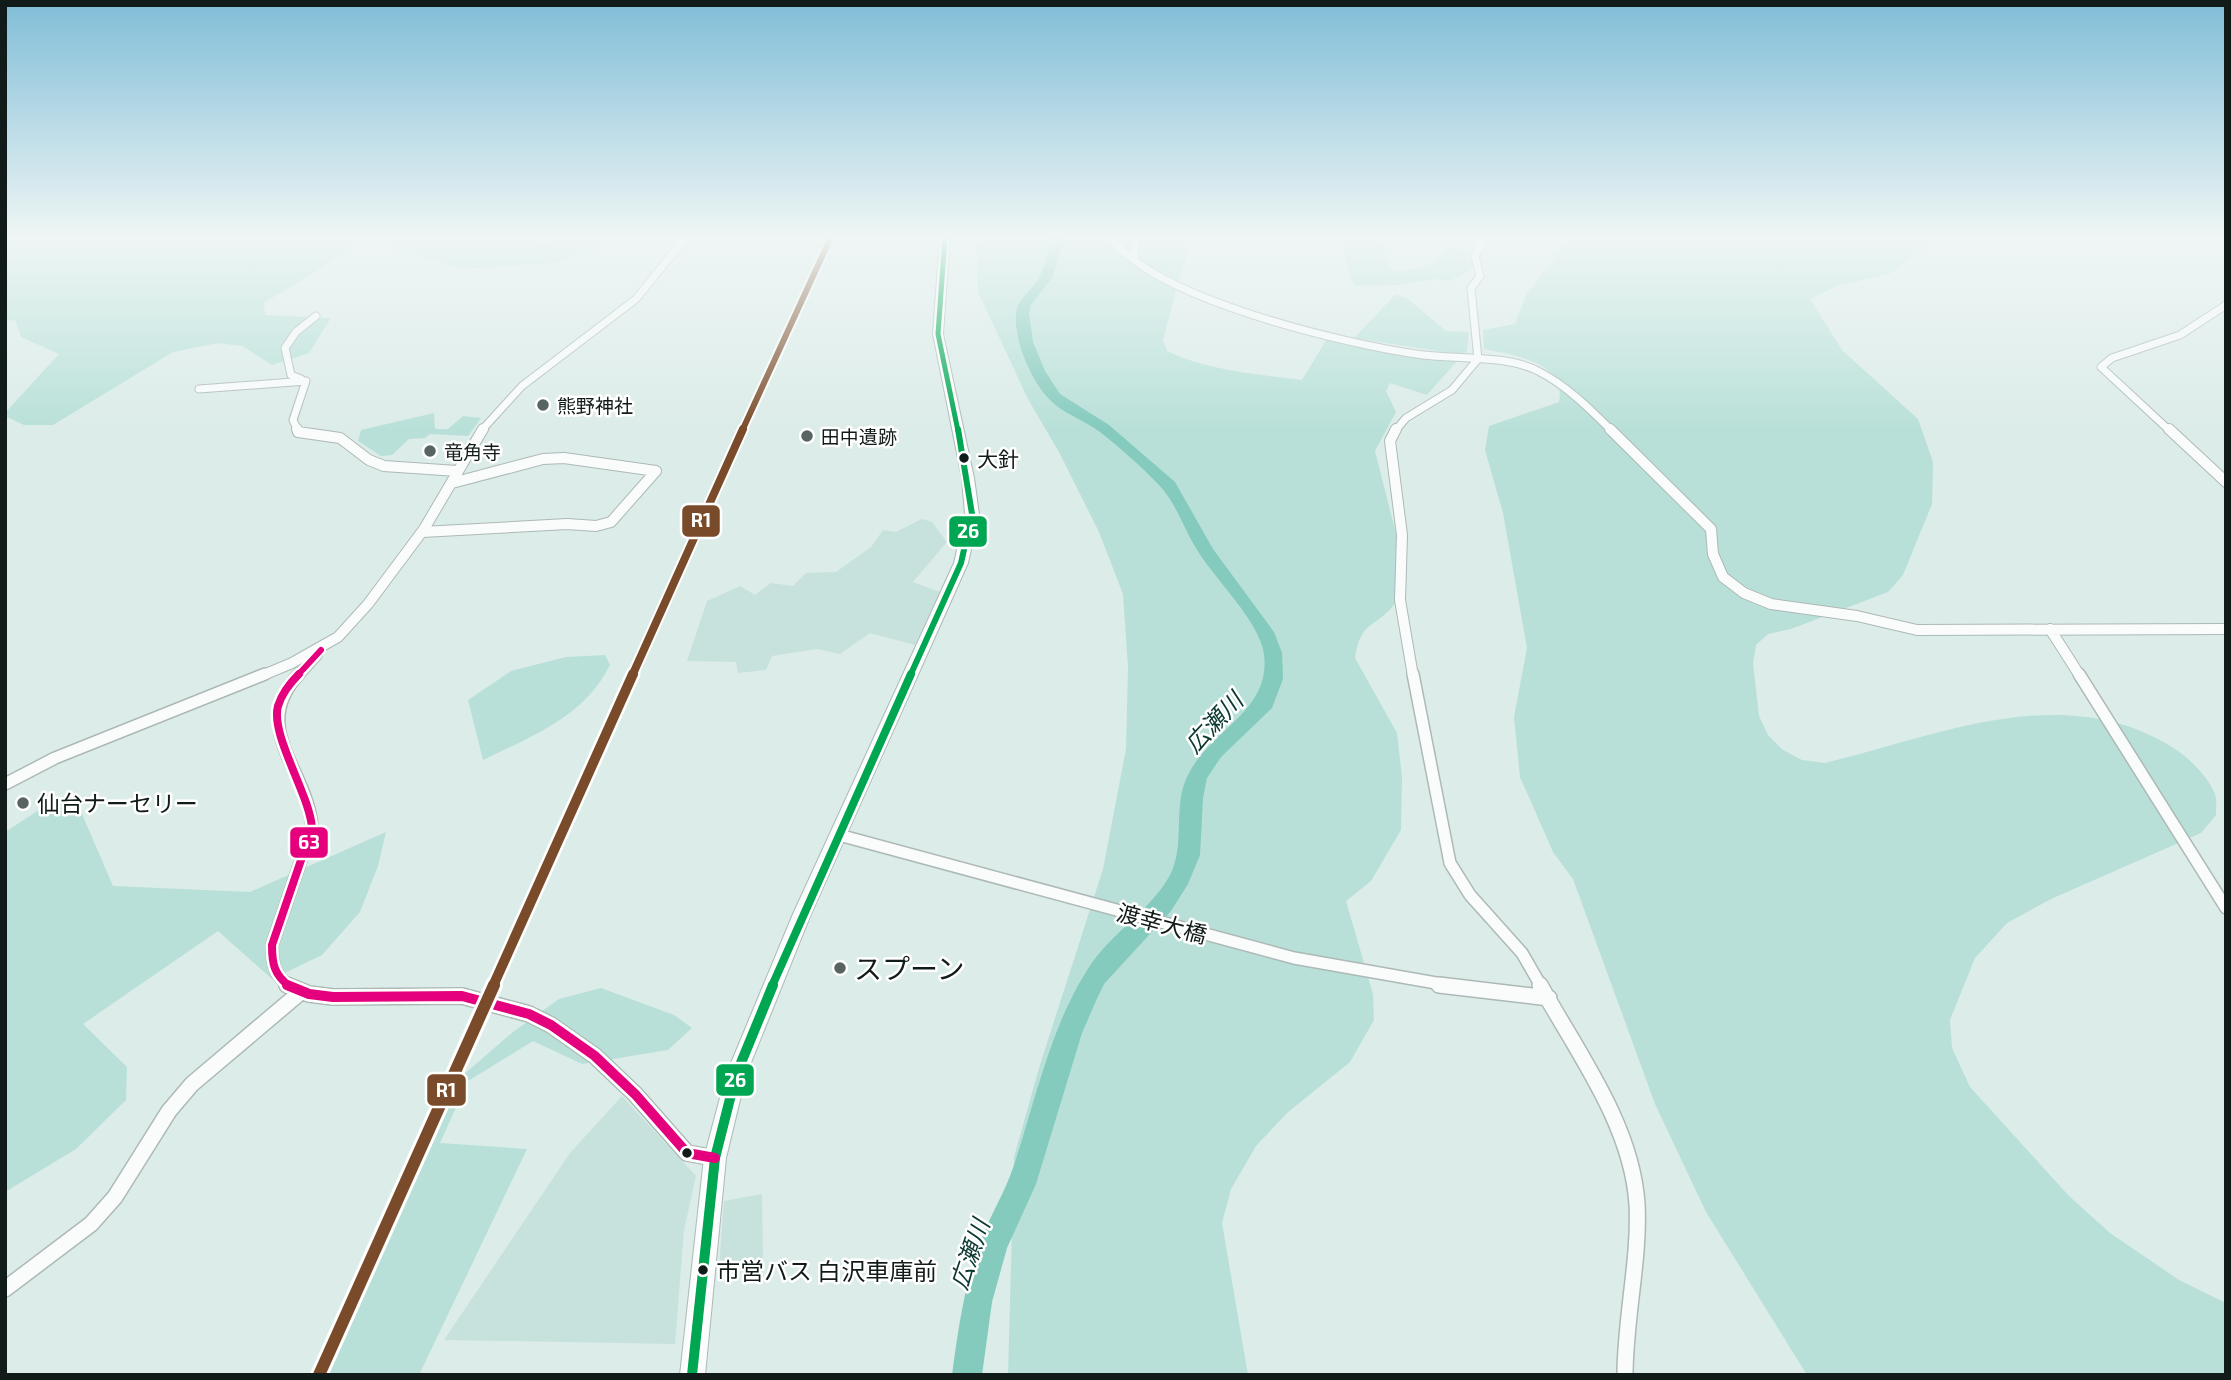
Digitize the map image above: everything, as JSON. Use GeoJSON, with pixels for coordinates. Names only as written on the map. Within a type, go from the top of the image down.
{"type":"FeatureCollection","features":[{"type":"Feature","properties":{"kind":"highway"},"geometry":{"type":"LineString","coordinates":[[692,1375],[715,1158],[736,1075],[766,999],[961,563],[970,535],[972,514],[968,478],[938,334],[940,301]]}},
{"type":"Feature","properties":{"kind":"street"},"geometry":{"type":"LineString","coordinates":[[633,301],[507,399],[473,442],[422,532],[349,626],[323,647],[286,688],[277,708],[312,825],[307,848],[278,917],[272,960],[276,976],[286,984],[302,990],[354,1000],[450,995],[487,1000],[528,1014],[555,1027],[598,1062],[656,1116],[687,1153],[715,1158]]}},
{"type":"Feature","properties":{"kind":"street"},"geometry":{"type":"LineString","coordinates":[[1221,301],[1296,330],[1380,349],[1478,359],[1537,370],[1581,401],[1702,518],[1711,529],[1713,554],[1723,577],[1755,598],[1771,604],[1857,616],[1906,629],[2226,629]]}},
{"type":"Feature","properties":{"kind":"street"},"geometry":{"type":"LineString","coordinates":[[1472,301],[1478,359],[1451,391],[1403,419],[1394,429],[1390,441],[1402,535],[1400,600],[1450,863],[1470,895],[1522,953],[1607,1105],[1629,1156],[1637,1225],[1625,1332],[1625,1375]]}},
{"type":"Feature","properties":{"kind":"street"},"geometry":{"type":"LineString","coordinates":[[2226,305],[2215,316],[2166,340],[2108,359],[2101,367],[2226,481]]}},
{"type":"Feature","properties":{"kind":"street"},"geometry":{"type":"LineString","coordinates":[[306,381],[291,375],[292,369],[285,353],[292,336],[316,316]]}},
{"type":"Feature","properties":{"kind":"street"},"geometry":{"type":"LineString","coordinates":[[306,381],[293,420],[298,432],[340,438],[369,460],[384,466],[457,471]]}},
{"type":"Feature","properties":{"kind":"street"},"geometry":{"type":"LineString","coordinates":[[199,389],[306,381]]}},
{"type":"Feature","properties":{"kind":"street"},"geometry":{"type":"LineString","coordinates":[[422,532],[497,530],[567,524],[596,526],[611,522],[656,471],[564,457],[543,459],[452,483]]}},
{"type":"Feature","properties":{"kind":"street"},"geometry":{"type":"LineString","coordinates":[[2050,629],[2142,770],[2226,908]]}},
{"type":"Feature","properties":{"kind":"street"},"geometry":{"type":"LineString","coordinates":[[5,784],[55,758],[292,663],[323,647]]}},
{"type":"Feature","properties":{"kind":"street","name":"渡幸大橋"},"geometry":{"type":"LineString","coordinates":[[839,835],[1284,955],[1410,981],[1549,998]]}},
{"type":"Feature","properties":{"kind":"street"},"geometry":{"type":"LineString","coordinates":[[5,1289],[49,1259],[88,1226],[115,1196],[178,1099],[209,1067],[302,990]]}},
{"type":"Feature","properties":{"kind":"shaded area"},"geometry":{"type":"Polygon","coordinates":[[[5,301],[267,301],[264,303],[265,315],[331,318],[309,353],[272,365],[242,346],[218,343],[173,352],[53,425],[24,425],[5,416],[59,354],[21,337],[15,320],[5,321],[5,301]]]}},
{"type":"Feature","properties":{"kind":"shaded area"},"geometry":{"type":"Polygon","coordinates":[[[982,301],[1173,301],[1163,340],[1167,351],[1199,363],[1233,371],[1302,380],[1328,337],[1458,360],[1427,395],[1390,383],[1386,391],[1396,412],[1375,451],[1407,577],[1394,604],[1360,638],[1355,658],[1397,733],[1402,777],[1401,830],[1371,881],[1346,901],[1373,994],[1374,1020],[1350,1062],[1287,1113],[1256,1146],[1231,1189],[1222,1223],[1248,1375],[1008,1375],[1014,1157],[1039,1068],[1103,869],[1126,749],[1128,667],[1123,594],[1099,532],[1059,452],[1029,401],[982,301]]]}},
{"type":"Feature","properties":{"kind":"shaded area"},"geometry":{"type":"Polygon","coordinates":[[[1389,301],[1411,301],[1446,331],[1469,332],[1467,351],[1462,355],[1354,338],[1389,301]]]}},
{"type":"Feature","properties":{"kind":"shaded area"},"geometry":{"type":"Polygon","coordinates":[[[1524,301],[1812,301],[1842,350],[1918,419],[1933,462],[1932,504],[1903,575],[1888,592],[1791,629],[1768,634],[1756,645],[1753,663],[1759,716],[1768,735],[1783,750],[1802,760],[1825,763],[2000,719],[2044,715],[2088,717],[2131,727],[2172,747],[2208,780],[2216,796],[2216,815],[2201,833],[2051,899],[2007,923],[1975,958],[1950,1020],[1952,1048],[1970,1087],[2069,1196],[2110,1233],[2179,1280],[2226,1303],[2226,1375],[1807,1375],[1706,1212],[1655,1104],[1573,879],[1553,852],[1520,777],[1514,717],[1527,648],[1503,513],[1485,450],[1489,426],[1559,402],[1559,388],[1555,378],[1535,363],[1484,349],[1483,330],[1515,324],[1524,301]]]}},
{"type":"Feature","properties":{"kind":"shaded area"},"geometry":{"type":"Polygon","coordinates":[[[434,413],[435,429],[448,429],[463,416],[481,418],[468,436],[430,434],[425,438],[409,439],[392,455],[381,456],[358,441],[361,430],[434,413]]]}},
{"type":"Feature","properties":{"kind":"shaded area"},"geometry":{"type":"Polygon","coordinates":[[[922,519],[932,522],[947,542],[913,582],[940,592],[915,645],[870,633],[840,654],[817,649],[772,656],[766,670],[738,673],[736,662],[687,661],[707,601],[740,586],[755,595],[771,583],[793,586],[806,573],[836,572],[871,547],[883,530],[896,532],[922,519]]]}},
{"type":"Feature","properties":{"kind":"shaded area"},"geometry":{"type":"Polygon","coordinates":[[[605,655],[610,665],[599,683],[571,712],[538,733],[483,760],[468,700],[511,671],[566,657],[605,655]]]}},
{"type":"Feature","properties":{"kind":"shaded area"},"geometry":{"type":"Polygon","coordinates":[[[76,800],[113,886],[250,892],[386,832],[378,866],[360,912],[322,955],[272,979],[218,931],[83,1024],[127,1067],[126,1100],[76,1149],[5,1192],[5,832],[53,801],[76,800]]]}},
{"type":"Feature","properties":{"kind":"shaded area"},"geometry":{"type":"Polygon","coordinates":[[[601,988],[674,1015],[692,1028],[668,1050],[582,1064],[533,1041],[468,1081],[440,1143],[527,1149],[419,1375],[321,1375],[432,1102],[513,1032],[559,999],[601,988]]]}},
{"type":"Feature","properties":{"kind":"shaded area"},"geometry":{"type":"Polygon","coordinates":[[[622,1096],[696,1176],[684,1230],[675,1344],[444,1340],[570,1153],[622,1096]]]}},
{"type":"Feature","properties":{"kind":"shaded area"},"geometry":{"type":"Polygon","coordinates":[[[762,1194],[763,1259],[719,1268],[724,1201],[762,1194]]]}},
{"type":"Feature","properties":{"kind":"waterway","name":"広瀬川"},"geometry":{"type":"LineString","coordinates":[[967,1375],[977,1302],[993,1246],[1022,1184],[1070,1033],[1083,1003],[1095,977],[1163,904],[1180,878],[1189,855],[1192,798],[1197,777],[1214,752],[1265,703],[1273,679],[1273,653],[1265,632],[1205,550],[1169,485],[1104,428],[1055,397],[1038,371],[1026,342],[1022,313],[1027,301]]}},
{"type":"Feature","properties":{"kind":"transit line","name":"R1"},"geometry":{"type":"LineString","coordinates":[[319,1375],[801,301]]}},
{"type":"Feature","properties":{"kind":"transit line","name":"26"},"geometry":{"type":"LineString","coordinates":[[692,1375],[715,1158],[736,1075],[802,914],[961,563],[972,514],[968,478],[938,334],[940,301]]}},
{"type":"Feature","properties":{"kind":"transit line","name":"63"},"geometry":{"type":"LineString","coordinates":[[321,650],[286,688],[277,708],[282,736],[312,821],[307,849],[276,926],[272,962],[277,976],[290,987],[309,994],[359,998],[452,995],[491,1001],[529,1014],[551,1025],[595,1056],[635,1094],[687,1153],[715,1158]]}},
{"type":"Feature","properties":{"kind":"place","name":"熊野神社"},"geometry":{"type":"Point","coordinates":[543,405]}},
{"type":"Feature","properties":{"kind":"place","name":"田中遺跡"},"geometry":{"type":"Point","coordinates":[807,436]}},
{"type":"Feature","properties":{"kind":"place","name":"竜角寺"},"geometry":{"type":"Point","coordinates":[430,451]}},
{"type":"Feature","properties":{"kind":"place","name":"大針"},"geometry":{"type":"Point","coordinates":[964,458]}},
{"type":"Feature","properties":{"kind":"place","name":"仙台ナーセリー"},"geometry":{"type":"Point","coordinates":[23,803]}},
{"type":"Feature","properties":{"kind":"place","name":"スプーン"},"geometry":{"type":"Point","coordinates":[840,968]}},
{"type":"Feature","properties":{"kind":"place","name":"市営バス 白沢車庫前"},"geometry":{"type":"Point","coordinates":[703,1270]}}]}
